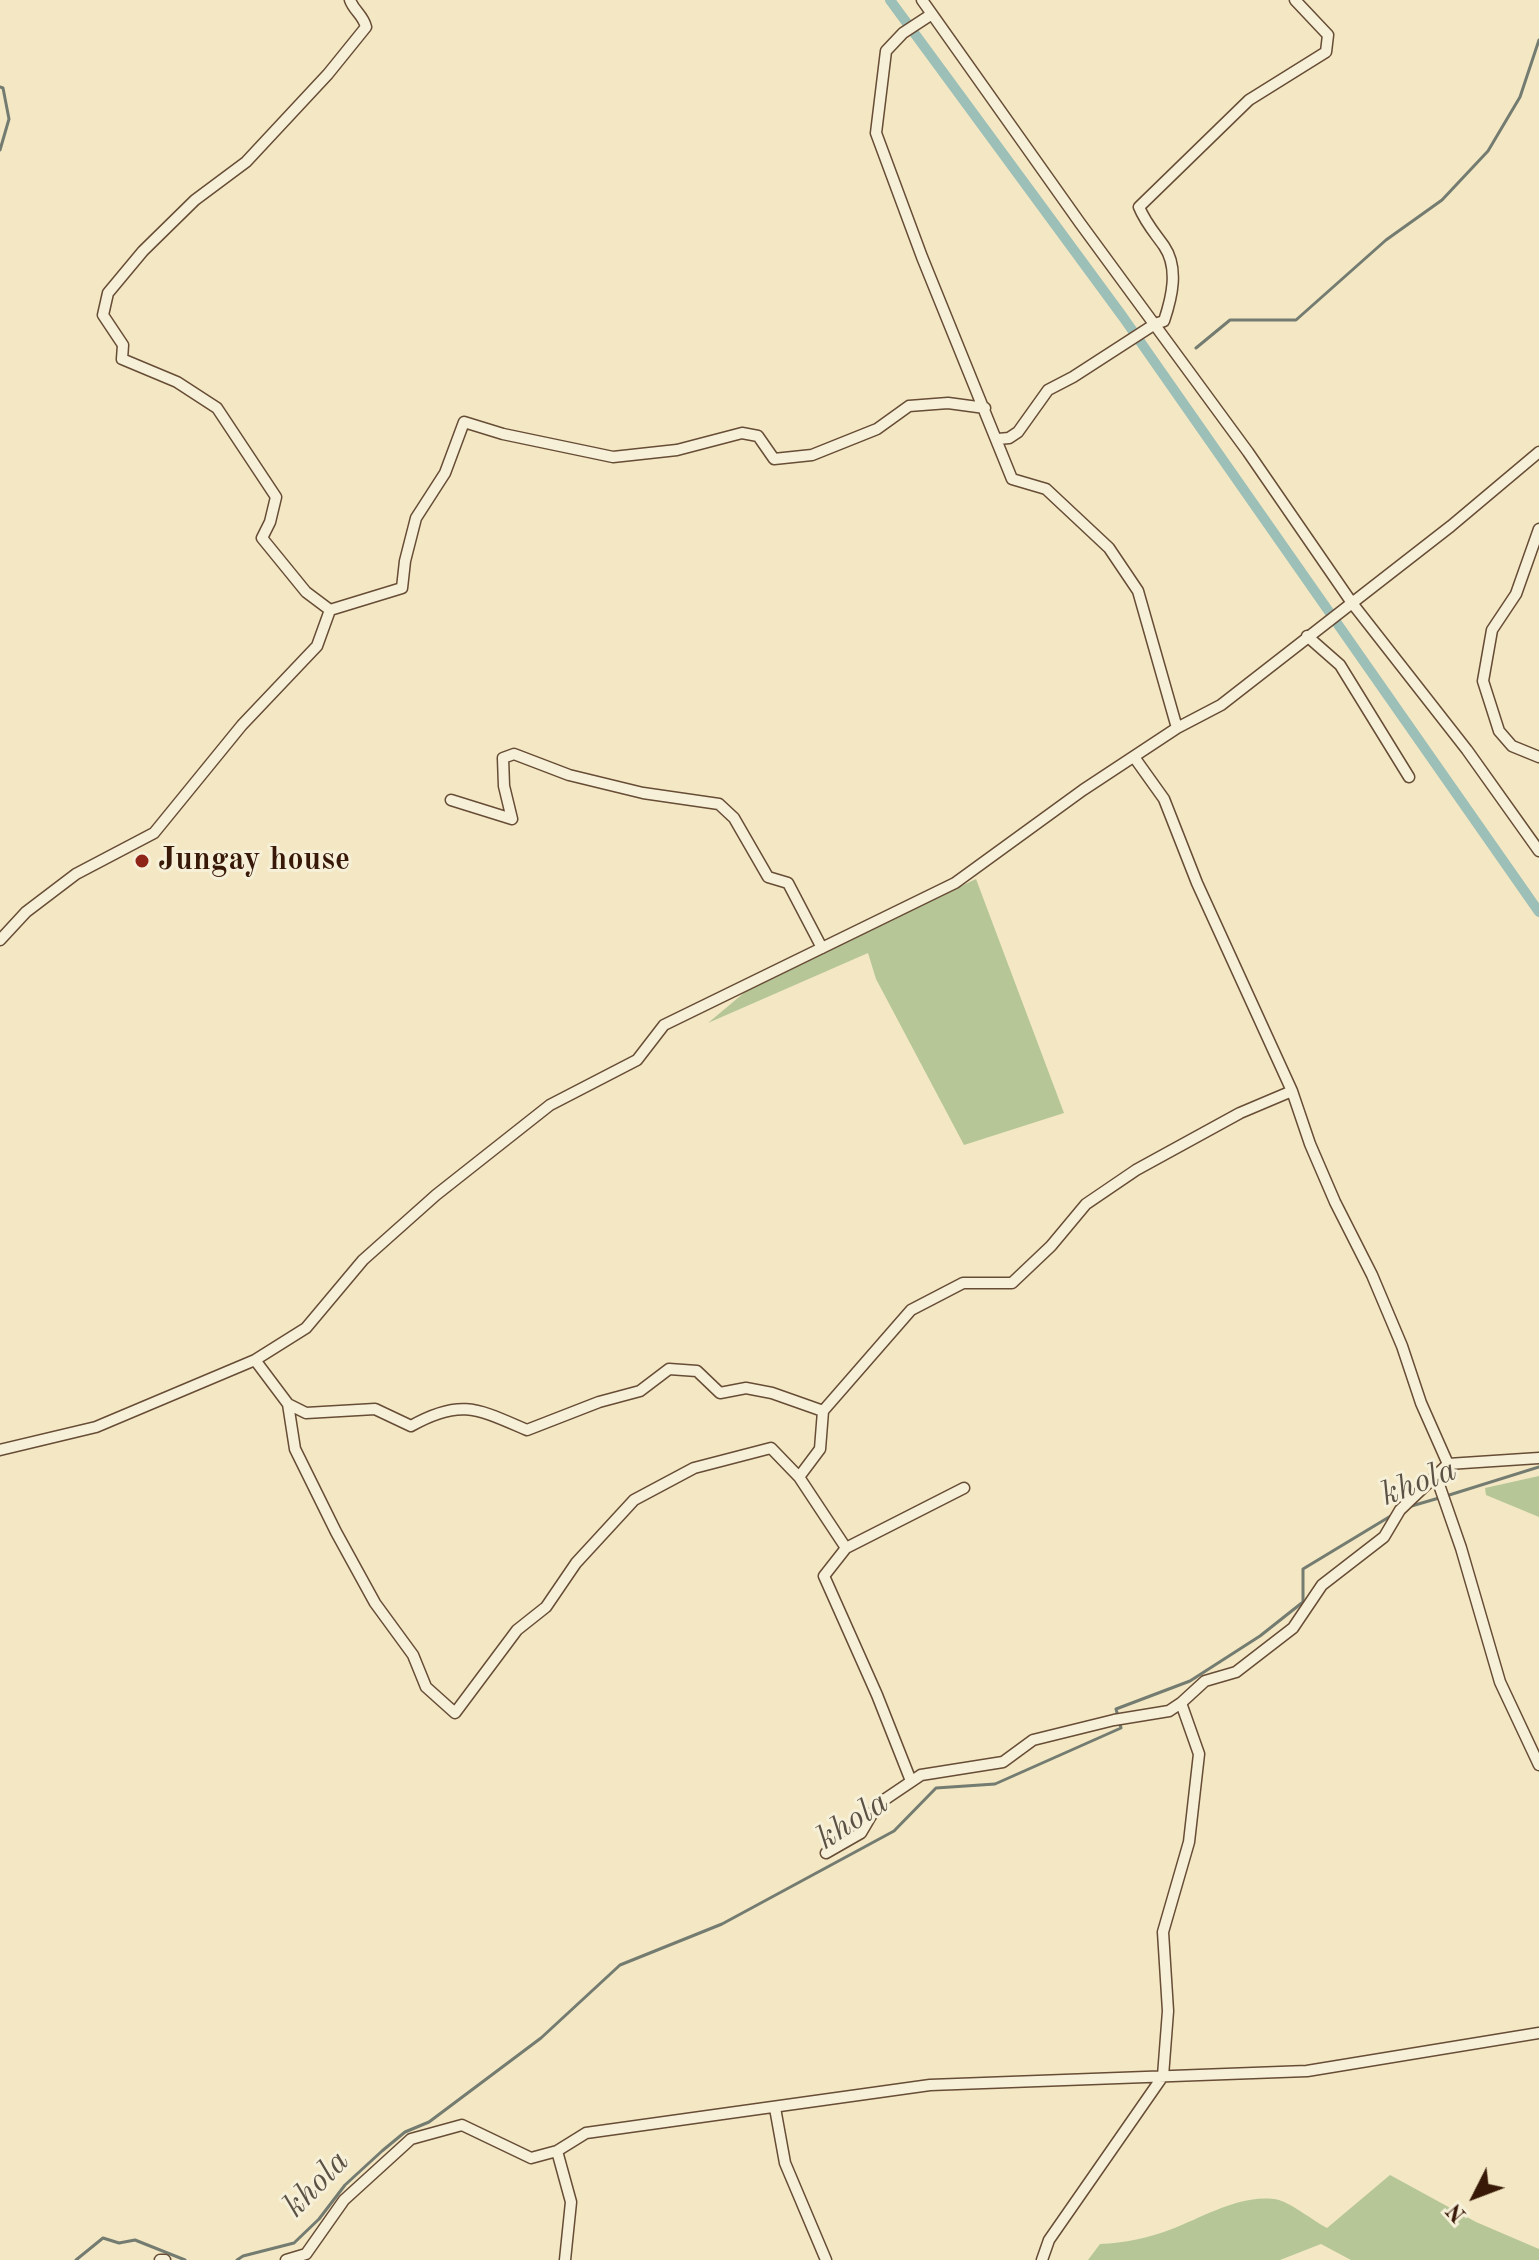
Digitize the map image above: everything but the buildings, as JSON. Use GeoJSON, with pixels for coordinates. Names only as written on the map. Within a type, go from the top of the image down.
{"type":"FeatureCollection","features":[{"type":"Feature","properties":{"kind":"street"},"geometry":{"type":"LineString","coordinates":[[330,610],[306,592],[262,538],[270,522],[276,497],[217,408],[177,382],[122,359],[123,345],[103,315],[108,293],[143,251],[195,200],[246,162],[328,74],[366,27],[363,16],[350,0]]}},
{"type":"Feature","properties":{"kind":"street"},"geometry":{"type":"LineString","coordinates":[[922,0],[928,16],[1248,452],[1352,603],[1467,750],[1539,851]]}},
{"type":"Feature","properties":{"kind":"street"},"geometry":{"type":"LineString","coordinates":[[998,439],[1009,438],[1018,432],[1048,390],[1164,321],[1174,272],[1166,249],[1145,221],[1139,207],[1249,100],[1326,52],[1328,35],[1295,0]]}},
{"type":"Feature","properties":{"kind":"street"},"geometry":{"type":"LineString","coordinates":[[928,16],[903,33],[886,51],[876,133],[922,257],[1012,479],[1046,489],[1109,548],[1138,591],[1177,728]]}},
{"type":"Feature","properties":{"kind":"street"},"geometry":{"type":"LineString","coordinates":[[330,610],[402,588],[416,518],[445,473],[464,422],[503,434],[613,457],[677,450],[742,433],[758,436],[774,459],[812,455],[877,429],[909,406],[948,403],[985,408]]}},
{"type":"Feature","properties":{"kind":"street"},"geometry":{"type":"LineString","coordinates":[[0,1450],[96,1427],[255,1360],[306,1328],[363,1260],[436,1195],[550,1105],[637,1060],[664,1025],[955,883],[1083,790],[1177,728],[1221,705],[1451,526],[1539,452]]}},
{"type":"Feature","properties":{"kind":"street"},"geometry":{"type":"LineString","coordinates":[[1539,529],[1516,594],[1492,630],[1483,681],[1499,731],[1512,746],[1539,757]]}},
{"type":"Feature","properties":{"kind":"street"},"geometry":{"type":"LineString","coordinates":[[0,940],[26,912],[76,874],[154,833],[242,725],[317,646],[330,610]]}},
{"type":"Feature","properties":{"kind":"street"},"geometry":{"type":"LineString","coordinates":[[1307,636],[1340,665],[1409,777]]}},
{"type":"Feature","properties":{"kind":"street"},"geometry":{"type":"LineString","coordinates":[[451,800],[512,819],[504,786],[503,758],[514,754],[569,775],[643,793],[719,804],[734,818],[768,877],[788,883],[822,948]]}},
{"type":"Feature","properties":{"kind":"street"},"geometry":{"type":"LineString","coordinates":[[1134,757],[1164,799],[1197,883],[1292,1091],[1310,1144],[1372,1275],[1448,1464]]}},
{"type":"Feature","properties":{"kind":"street"},"geometry":{"type":"LineString","coordinates":[[799,1477],[820,1449],[823,1411],[911,1310],[963,1283],[1012,1283],[1051,1246],[1086,1204],[1136,1170],[1240,1113],[1292,1091]]}},
{"type":"Feature","properties":{"kind":"street"},"geometry":{"type":"LineString","coordinates":[[255,1360],[288,1404],[306,1413],[375,1409],[411,1426],[448,1409],[482,1411],[527,1430],[599,1402],[640,1391],[669,1369],[697,1371],[720,1393],[746,1388],[772,1393],[823,1411]]}},
{"type":"Feature","properties":{"kind":"street"},"geometry":{"type":"LineString","coordinates":[[288,1404],[295,1449],[336,1532],[375,1603],[413,1655],[426,1687],[455,1713],[517,1630],[546,1607],[576,1563],[634,1500],[694,1468],[771,1448],[799,1477],[846,1548]]}},
{"type":"Feature","properties":{"kind":"street"},"geometry":{"type":"LineString","coordinates":[[826,1853],[861,1833],[878,1804],[921,1775],[1003,1762],[1033,1740],[1119,1719],[1169,1711],[1205,1681],[1236,1672],[1293,1628],[1322,1585],[1384,1537],[1400,1510],[1448,1464],[1539,1458]]}},
{"type":"Feature","properties":{"kind":"street"},"geometry":{"type":"LineString","coordinates":[[1436,1476],[1461,1548],[1500,1682],[1539,1765]]}},
{"type":"Feature","properties":{"kind":"street"},"geometry":{"type":"LineString","coordinates":[[911,1781],[824,1576],[846,1548],[964,1488]]}},
{"type":"Feature","properties":{"kind":"street"},"geometry":{"type":"LineString","coordinates":[[1042,2260],[1049,2240],[1163,2076],[1168,2011],[1163,1932],[1189,1842],[1199,1754],[1181,1703]]}},
{"type":"Feature","properties":{"kind":"street"},"geometry":{"type":"LineString","coordinates":[[286,2260],[306,2254],[344,2200],[411,2139],[462,2125],[531,2158],[557,2151],[586,2133],[930,2085],[1307,2071],[1539,2033]]}},
{"type":"Feature","properties":{"kind":"street"},"geometry":{"type":"LineString","coordinates":[[775,2108],[785,2163],[826,2260]]}},
{"type":"Feature","properties":{"kind":"street"},"geometry":{"type":"LineString","coordinates":[[557,2151],[571,2202],[565,2260]]}},
{"type":"Feature","properties":{"kind":"green space"},"geometry":{"type":"Polygon","coordinates":[[[976,879],[1064,1113],[964,1145],[876,979],[868,953],[708,1023],[751,987],[976,879]]]}},
{"type":"Feature","properties":{"kind":"green space"},"geometry":{"type":"Polygon","coordinates":[[[1539,1476],[1539,1517],[1486,1495],[1485,1488],[1539,1476]]]}},
{"type":"Feature","properties":{"kind":"green space"},"geometry":{"type":"Polygon","coordinates":[[[1390,2175],[1476,2222],[1539,2249],[1539,2260],[1351,2260],[1321,2244],[1280,2260],[1088,2260],[1100,2244],[1154,2235],[1252,2199],[1279,2200],[1327,2228],[1390,2175]]]}},
{"type":"Feature","properties":{"kind":"waterway"},"geometry":{"type":"LineString","coordinates":[[890,0],[1123,317],[1539,912]]}},
{"type":"Feature","properties":{"kind":"waterway"},"geometry":{"type":"LineString","coordinates":[[1196,348],[1230,320],[1296,320],[1386,240],[1442,200],[1488,151],[1520,97],[1539,40]]}},
{"type":"Feature","properties":{"kind":"waterway"},"geometry":{"type":"LineString","coordinates":[[0,87],[3,88],[9,119],[0,150]]}},
{"type":"Feature","properties":{"kind":"waterway","name":"khola"},"geometry":{"type":"LineString","coordinates":[[1446,1496],[1539,1467]]}},
{"type":"Feature","properties":{"kind":"waterway","name":"khola"},"geometry":{"type":"LineString","coordinates":[[1408,1507],[1439,1498]]}},
{"type":"Feature","properties":{"kind":"waterway","name":"khola"},"geometry":{"type":"LineString","coordinates":[[237,2260],[294,2243],[319,2219],[345,2185],[382,2151],[405,2132],[429,2122],[541,2038],[620,1965],[722,1924],[894,1831],[936,1788],[995,1784],[1121,1728],[1116,1709],[1190,1681],[1260,1636],[1303,1602],[1303,1569],[1394,1514]]}},
{"type":"Feature","properties":{"kind":"waterway","name":"khola"},"geometry":{"type":"LineString","coordinates":[[76,2260],[103,2238],[119,2243],[135,2240],[185,2260]]}},
{"type":"Feature","properties":{"kind":"place","name":"Jungay house"},"geometry":{"type":"Point","coordinates":[142,861]}}]}
